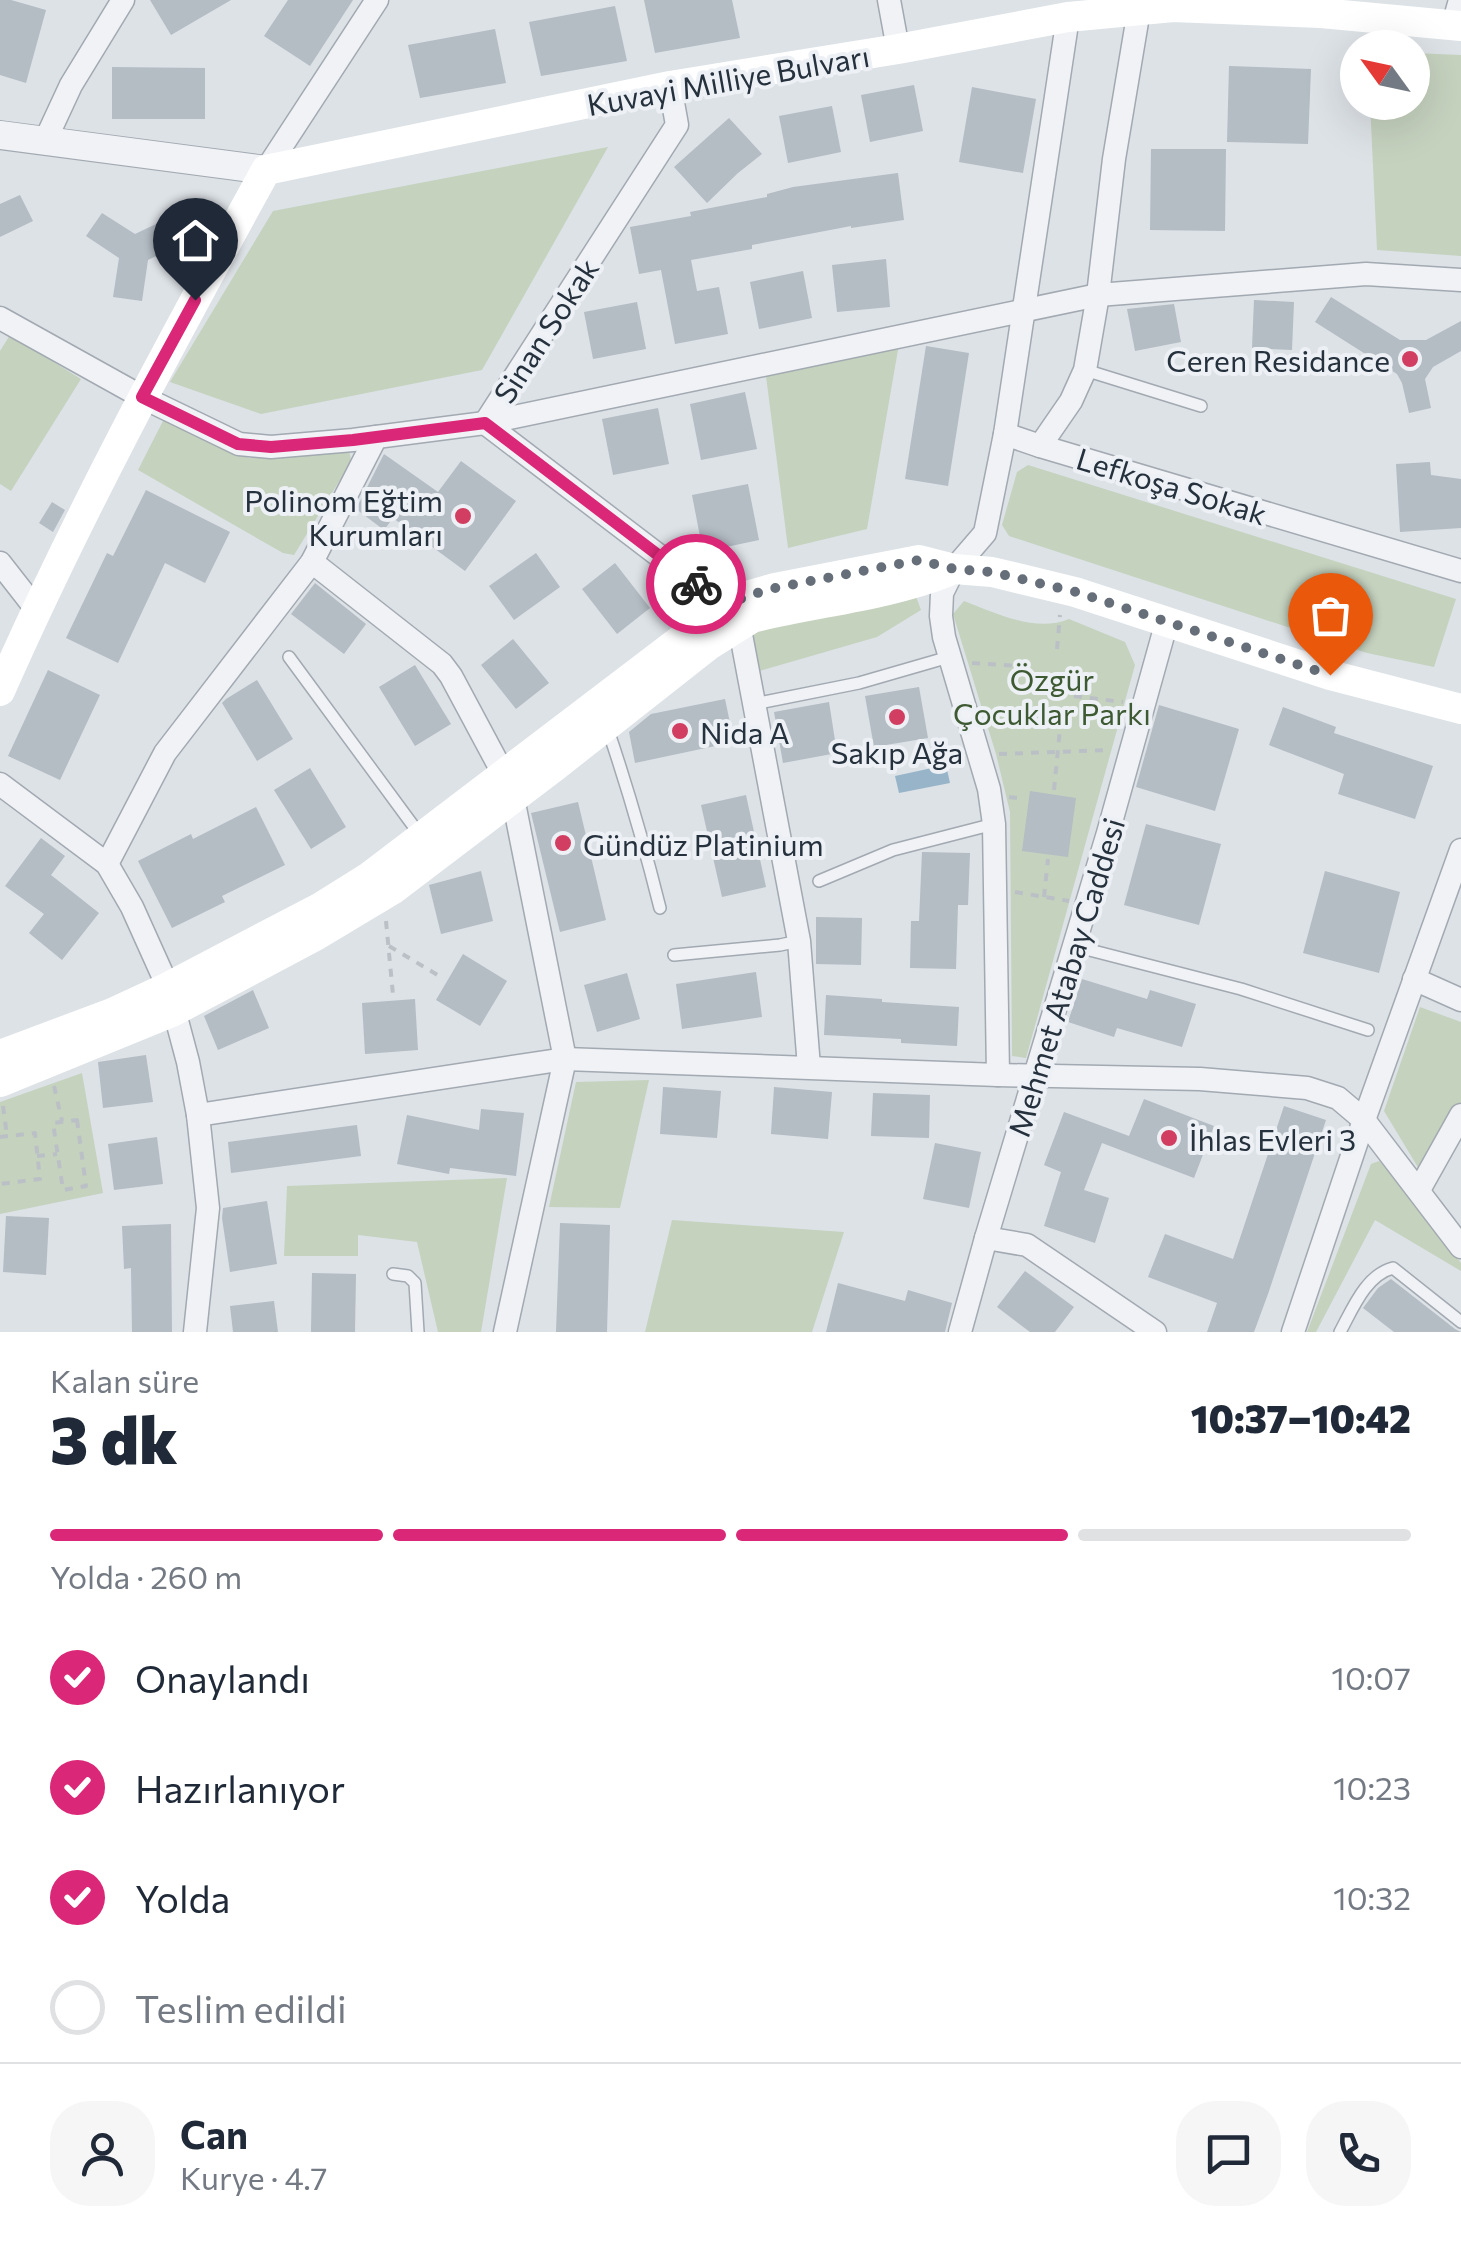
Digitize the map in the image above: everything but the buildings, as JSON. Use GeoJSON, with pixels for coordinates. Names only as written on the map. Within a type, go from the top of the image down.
{"type":"FeatureCollection","features":[{"type":"Feature","properties":{"kind":"main road","name":"Kuvayi Milliye Bulvarı"},"geometry":{"type":"LineString","coordinates":[[266,170],[670,86],[898,50],[1068,17],[1148,7],[1323,7],[1458,17]]}},
{"type":"Feature","properties":{"kind":"main road"},"geometry":{"type":"LineString","coordinates":[[0,691],[36,609],[142,397],[266,170]]}},
{"type":"Feature","properties":{"kind":"main road"},"geometry":{"type":"LineString","coordinates":[[1,1090],[171,999],[607,725],[708,644],[747,596],[775,588],[919,560],[954,569],[978,570],[1028,580],[1330,675],[1461,710]]}},
{"type":"Feature","properties":{"kind":"main road"},"geometry":{"type":"LineString","coordinates":[[0,1054],[112,1014],[171,999],[317,936],[392,890],[508,786],[732,615]]}},
{"type":"Feature","properties":{"kind":"street"},"geometry":{"type":"LineString","coordinates":[[44,141],[71,84],[123,0]]}},
{"type":"Feature","properties":{"kind":"street"},"geometry":{"type":"LineString","coordinates":[[266,170],[377,0]]}},
{"type":"Feature","properties":{"kind":"street"},"geometry":{"type":"LineString","coordinates":[[890,0],[898,50]]}},
{"type":"Feature","properties":{"kind":"street","name":"Lefkoşa Sokak"},"geometry":{"type":"LineString","coordinates":[[1148,7],[1114,160],[1085,370],[1071,401],[1040,446],[1461,571]]}},
{"type":"Feature","properties":{"kind":"street"},"geometry":{"type":"LineString","coordinates":[[998,1076],[994,824],[989,788],[941,616],[942,593],[954,569],[985,532],[1026,311],[1068,17]]}},
{"type":"Feature","properties":{"kind":"street","name":"Sinan Sokak"},"geometry":{"type":"LineString","coordinates":[[670,86],[677,124],[485,423],[732,615]]}},
{"type":"Feature","properties":{"kind":"street","name":"Kuvayi Milliye Bulvarı"},"geometry":{"type":"LineString","coordinates":[[0,135],[266,170]]}},
{"type":"Feature","properties":{"kind":"street"},"geometry":{"type":"LineString","coordinates":[[0,318],[142,397],[238,444],[271,447],[485,423],[1098,296],[1366,274],[1461,280]]}},
{"type":"Feature","properties":{"kind":"street"},"geometry":{"type":"LineString","coordinates":[[1005,434],[1040,446]]}},
{"type":"Feature","properties":{"kind":"street"},"geometry":{"type":"LineString","coordinates":[[107,864],[165,753],[312,562],[376,437]]}},
{"type":"Feature","properties":{"kind":"street"},"geometry":{"type":"LineString","coordinates":[[312,562],[442,664],[452,676],[508,786],[565,1059],[505,1332]]}},
{"type":"Feature","properties":{"kind":"street"},"geometry":{"type":"LineString","coordinates":[[0,563],[36,609]]}},
{"type":"Feature","properties":{"kind":"street"},"geometry":{"type":"LineString","coordinates":[[732,615],[754,704],[799,941],[809,1066]]}},
{"type":"Feature","properties":{"kind":"street","name":"Mehmet Atabay Caddesi"},"geometry":{"type":"LineString","coordinates":[[960,1332],[1167,621]]}},
{"type":"Feature","properties":{"kind":"street"},"geometry":{"type":"LineString","coordinates":[[0,784],[107,864],[132,907],[171,999],[198,1114],[208,1208],[195,1332]]}},
{"type":"Feature","properties":{"kind":"street"},"geometry":{"type":"LineString","coordinates":[[1293,1332],[1461,850]]}},
{"type":"Feature","properties":{"kind":"street"},"geometry":{"type":"LineString","coordinates":[[1414,980],[1461,1000]]}},
{"type":"Feature","properties":{"kind":"street"},"geometry":{"type":"LineString","coordinates":[[198,1114],[565,1059],[998,1076],[1200,1079],[1307,1088],[1338,1098],[1364,1120],[1461,1247]]}},
{"type":"Feature","properties":{"kind":"street"},"geometry":{"type":"LineString","coordinates":[[1420,1190],[1461,1115]]}},
{"type":"Feature","properties":{"kind":"street"},"geometry":{"type":"LineString","coordinates":[[986,1238],[1027,1245],[1155,1332]]}},
{"type":"Feature","properties":{"kind":"lane"},"geometry":{"type":"LineString","coordinates":[[1085,370],[1202,406]]}},
{"type":"Feature","properties":{"kind":"lane"},"geometry":{"type":"LineString","coordinates":[[289,657],[422,839]]}},
{"type":"Feature","properties":{"kind":"lane"},"geometry":{"type":"LineString","coordinates":[[754,704],[951,660]]}},
{"type":"Feature","properties":{"kind":"lane"},"geometry":{"type":"LineString","coordinates":[[607,725],[660,908]]}},
{"type":"Feature","properties":{"kind":"lane"},"geometry":{"type":"LineString","coordinates":[[819,881],[893,850],[994,824]]}},
{"type":"Feature","properties":{"kind":"lane"},"geometry":{"type":"LineString","coordinates":[[674,956],[799,941]]}},
{"type":"Feature","properties":{"kind":"lane"},"geometry":{"type":"LineString","coordinates":[[1074,946],[1241,988],[1368,1030]]}},
{"type":"Feature","properties":{"kind":"lane"},"geometry":{"type":"LineString","coordinates":[[1340,1332],[1364,1290],[1380,1272],[1394,1268],[1461,1322]]}},
{"type":"Feature","properties":{"kind":"lane"},"geometry":{"type":"LineString","coordinates":[[393,1274],[408,1276],[415,1283],[418,1332]]}},
{"type":"Feature","properties":{"kind":"path"},"geometry":{"type":"LineString","coordinates":[[1058,649],[1060,615]]}},
{"type":"Feature","properties":{"kind":"path"},"geometry":{"type":"LineString","coordinates":[[951,660],[1033,667]]}},
{"type":"Feature","properties":{"kind":"path"},"geometry":{"type":"LineString","coordinates":[[1074,696],[1144,704]]}},
{"type":"Feature","properties":{"kind":"path"},"geometry":{"type":"LineString","coordinates":[[1054,790],[1061,718]]}},
{"type":"Feature","properties":{"kind":"path"},"geometry":{"type":"LineString","coordinates":[[980,754],[1130,751]]}},
{"type":"Feature","properties":{"kind":"path"},"geometry":{"type":"LineString","coordinates":[[1044,897],[1048,860]]}},
{"type":"Feature","properties":{"kind":"path"},"geometry":{"type":"LineString","coordinates":[[995,889],[1086,904]]}},
{"type":"Feature","properties":{"kind":"path"},"geometry":{"type":"LineString","coordinates":[[375,901],[387,922],[393,996]]}},
{"type":"Feature","properties":{"kind":"path"},"geometry":{"type":"LineString","coordinates":[[389,946],[441,977]]}},
{"type":"Feature","properties":{"kind":"path"},"geometry":{"type":"LineString","coordinates":[[52,1077],[62,1122]]}},
{"type":"Feature","properties":{"kind":"path"},"geometry":{"type":"LineString","coordinates":[[0,1184],[40,1178],[35,1133],[4,1137],[1,1090]]}},
{"type":"Feature","properties":{"kind":"path"},"geometry":{"type":"LineString","coordinates":[[77,1120],[86,1186],[63,1190],[53,1123],[62,1122],[77,1120]]}},
{"type":"Feature","properties":{"kind":"path"},"geometry":{"type":"LineString","coordinates":[[38,1156],[58,1154]]}},
{"type":"Feature","properties":{"kind":"green space"},"geometry":{"type":"Polygon","coordinates":[[[1430,54],[1461,55],[1461,256],[1377,250],[1371,120],[1430,120],[1430,54]]]}},
{"type":"Feature","properties":{"kind":"green space"},"geometry":{"type":"Polygon","coordinates":[[[608,147],[482,370],[261,414],[170,382],[273,211],[608,147]]]}},
{"type":"Feature","properties":{"kind":"green space"},"geometry":{"type":"Polygon","coordinates":[[[10,335],[81,379],[11,491],[0,484],[0,351],[10,335]]]}},
{"type":"Feature","properties":{"kind":"green space"},"geometry":{"type":"Polygon","coordinates":[[[899,344],[867,529],[788,548],[766,376],[899,344]]]}},
{"type":"Feature","properties":{"kind":"green space"},"geometry":{"type":"Polygon","coordinates":[[[164,419],[249,458],[345,448],[351,462],[294,555],[283,553],[138,470],[164,419]]]}},
{"type":"Feature","properties":{"kind":"green space","name":"Özgür Çocuklar Parkı"},"geometry":{"type":"Polygon","coordinates":[[[1028,465],[1456,599],[1434,667],[1367,653],[1009,536],[1002,525],[1017,472],[1028,465]]]}},
{"type":"Feature","properties":{"kind":"green space"},"geometry":{"type":"Polygon","coordinates":[[[914,591],[921,610],[877,637],[756,672],[752,626],[914,591]]]}},
{"type":"Feature","properties":{"kind":"green space","name":"Özgür Çocuklar Parkı"},"geometry":{"type":"Polygon","coordinates":[[[964,601],[1029,623],[1069,619],[1125,642],[1135,665],[1026,1058],[1012,1056],[1010,812],[953,614],[964,601]]]}},
{"type":"Feature","properties":{"kind":"green space"},"geometry":{"type":"Polygon","coordinates":[[[1420,1007],[1461,1022],[1461,1102],[1422,1174],[1384,1111],[1420,1007]]]}},
{"type":"Feature","properties":{"kind":"green space"},"geometry":{"type":"Polygon","coordinates":[[[82,1073],[103,1193],[0,1214],[0,1102],[82,1073]]]}},
{"type":"Feature","properties":{"kind":"green space"},"geometry":{"type":"Polygon","coordinates":[[[649,1080],[620,1208],[549,1207],[576,1082],[649,1080]]]}},
{"type":"Feature","properties":{"kind":"green space"},"geometry":{"type":"Polygon","coordinates":[[[1379,1161],[1461,1263],[1461,1271],[1375,1220],[1316,1332],[1307,1332],[1371,1164],[1379,1161]]]}},
{"type":"Feature","properties":{"kind":"green space"},"geometry":{"type":"Polygon","coordinates":[[[507,1178],[481,1332],[438,1332],[417,1242],[358,1235],[358,1256],[284,1256],[287,1186],[507,1178]]]}},
{"type":"Feature","properties":{"kind":"green space"},"geometry":{"type":"Polygon","coordinates":[[[672,1220],[844,1232],[812,1332],[645,1332],[672,1220]]]}},
{"type":"Feature","properties":{"kind":"water"},"geometry":{"type":"Polygon","coordinates":[[[946,765],[950,783],[899,793],[895,776],[946,765]]]}},
{"type":"Feature","properties":{"kind":"way so far"},"geometry":{"type":"LineString","coordinates":[[696,584],[725,606],[775,588],[919,560],[1076,592],[1330,675]]}},
{"type":"Feature","properties":{"kind":"place","name":"Ceren Residance"},"geometry":{"type":"Point","coordinates":[1410,359]}},
{"type":"Feature","properties":{"kind":"place","name":"Polinom Eğtim Kurumları"},"geometry":{"type":"Point","coordinates":[463,516]}},
{"type":"Feature","properties":{"kind":"place","name":"Sakıp Ağa"},"geometry":{"type":"Point","coordinates":[897,717]}},
{"type":"Feature","properties":{"kind":"place","name":"Nida A"},"geometry":{"type":"Point","coordinates":[680,731]}},
{"type":"Feature","properties":{"kind":"place","name":"Gündüz Platinium"},"geometry":{"type":"Point","coordinates":[563,843]}},
{"type":"Feature","properties":{"kind":"place","name":"İhlas Evleri 3"},"geometry":{"type":"Point","coordinates":[1169,1138]}},
{"type":"Feature","properties":{"kind":"route"},"geometry":{"type":"LineString","coordinates":[[195,300],[142,397],[238,444],[271,447],[485,423],[696,584]]}}]}
